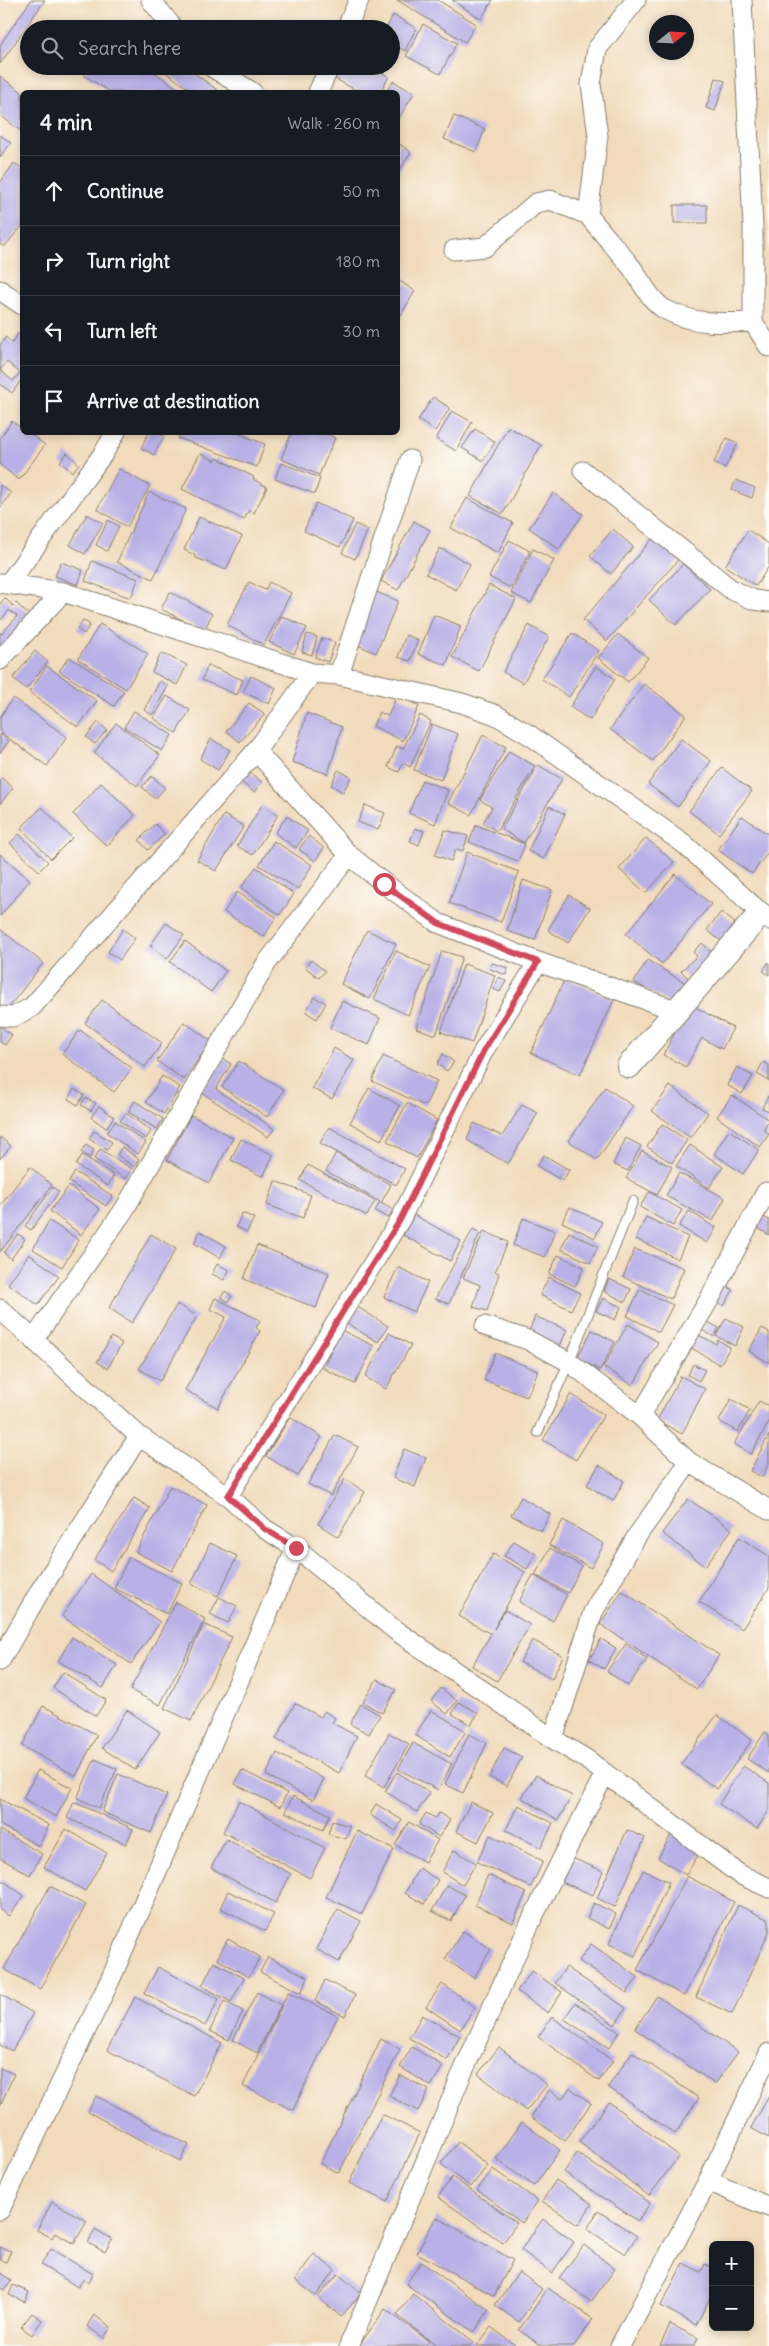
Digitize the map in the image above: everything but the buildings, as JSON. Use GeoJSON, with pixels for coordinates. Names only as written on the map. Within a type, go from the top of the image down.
{"type":"FeatureCollection","features":[{"type":"Feature","properties":{"kind":"street"},"geometry":{"type":"LineString","coordinates":[[151,0],[167,20]]}},
{"type":"Feature","properties":{"kind":"street"},"geometry":{"type":"LineString","coordinates":[[350,20],[359,0]]}},
{"type":"Feature","properties":{"kind":"street"},"geometry":{"type":"LineString","coordinates":[[588,215],[598,136],[592,84],[597,49],[636,0]]}},
{"type":"Feature","properties":{"kind":"street"},"geometry":{"type":"LineString","coordinates":[[742,0],[753,227],[752,322],[769,346]]}},
{"type":"Feature","properties":{"kind":"street"},"geometry":{"type":"LineString","coordinates":[[225,75],[249,90]]}},
{"type":"Feature","properties":{"kind":"street"},"geometry":{"type":"LineString","coordinates":[[319,90],[326,75]]}},
{"type":"Feature","properties":{"kind":"street"},"geometry":{"type":"LineString","coordinates":[[454,250],[485,247],[536,203],[550,200],[588,215],[631,267],[656,302],[665,310],[713,324],[752,322]]}},
{"type":"Feature","properties":{"kind":"street"},"geometry":{"type":"LineString","coordinates":[[0,290],[20,303]]}},
{"type":"Feature","properties":{"kind":"street"},"geometry":{"type":"LineString","coordinates":[[114,435],[103,454],[4,584],[63,592],[312,673],[339,675],[462,703],[496,716],[531,736],[683,843],[765,917],[629,1066]]}},
{"type":"Feature","properties":{"kind":"street"},"geometry":{"type":"LineString","coordinates":[[339,675],[410,460]]}},
{"type":"Feature","properties":{"kind":"street"},"geometry":{"type":"LineString","coordinates":[[583,472],[732,590],[754,600],[769,602]]}},
{"type":"Feature","properties":{"kind":"street"},"geometry":{"type":"LineString","coordinates":[[0,660],[63,592]]}},
{"type":"Feature","properties":{"kind":"street"},"geometry":{"type":"LineString","coordinates":[[0,1016],[13,1017],[32,1007],[256,751],[312,673]]}},
{"type":"Feature","properties":{"kind":"street"},"geometry":{"type":"LineString","coordinates":[[256,751],[349,855],[384,884],[438,923],[538,962],[678,1011]]}},
{"type":"Feature","properties":{"kind":"street"},"geometry":{"type":"LineString","coordinates":[[34,1339],[124,1210],[266,964],[349,855]]}},
{"type":"Feature","properties":{"kind":"street"},"geometry":{"type":"LineString","coordinates":[[228,1496],[400,1220],[484,1050],[538,962]]}},
{"type":"Feature","properties":{"kind":"street"},"geometry":{"type":"LineString","coordinates":[[640,1416],[709,1300],[766,1192]]}},
{"type":"Feature","properties":{"kind":"street"},"geometry":{"type":"LineString","coordinates":[[0,1309],[138,1436],[228,1496],[265,1529],[296,1548],[395,1630],[605,1773],[739,1874],[769,1888]]}},
{"type":"Feature","properties":{"kind":"street"},"geometry":{"type":"LineString","coordinates":[[485,1326],[528,1340],[569,1362],[640,1416],[689,1462],[769,1510]]}},
{"type":"Feature","properties":{"kind":"street"},"geometry":{"type":"LineString","coordinates":[[0,1661],[41,1589],[138,1436]]}},
{"type":"Feature","properties":{"kind":"street"},"geometry":{"type":"LineString","coordinates":[[553,1739],[593,1612],[637,1536],[689,1462]]}},
{"type":"Feature","properties":{"kind":"street"},"geometry":{"type":"LineString","coordinates":[[0,2210],[112,1976],[296,1548]]}},
{"type":"Feature","properties":{"kind":"street"},"geometry":{"type":"LineString","coordinates":[[349,2346],[461,2076],[532,1921],[605,1773]]}},
{"type":"Feature","properties":{"kind":"street"},"geometry":{"type":"LineString","coordinates":[[620,2346],[708,2181],[769,2053]]}},
{"type":"Feature","properties":{"kind":"street"},"geometry":{"type":"LineString","coordinates":[[708,2181],[769,2207]]}},
{"type":"Feature","properties":{"kind":"lane"},"geometry":{"type":"LineString","coordinates":[[538,1432],[569,1362],[633,1201]]}},
{"type":"Feature","properties":{"kind":"route"},"geometry":{"type":"LineString","coordinates":[[296,1548],[265,1529],[228,1496],[400,1220],[484,1050],[538,962],[438,923],[384,884]]}}]}
